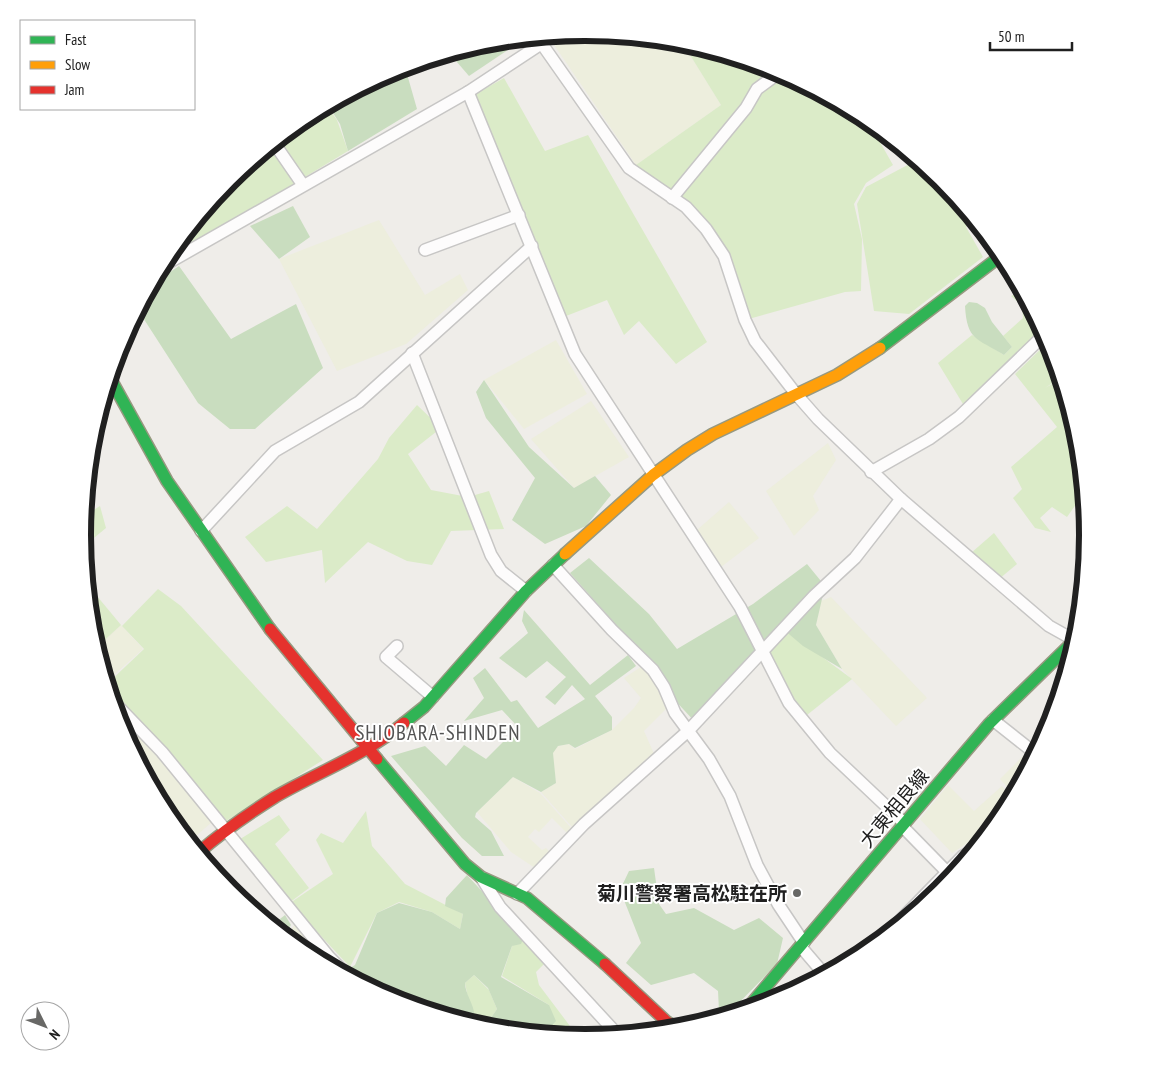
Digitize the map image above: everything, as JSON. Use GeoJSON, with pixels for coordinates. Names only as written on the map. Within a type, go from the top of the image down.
{"type":"FeatureCollection","features":[{"type":"Feature","properties":{"kind":"street"},"geometry":{"type":"LineString","coordinates":[[541,43],[630,168],[686,207],[706,230],[720,252],[745,320],[755,341],[796,394],[871,472],[901,499],[1049,626],[1069,636]]}},
{"type":"Feature","properties":{"kind":"street"},"geometry":{"type":"LineString","coordinates":[[176,258],[468,92],[534,44]]}},
{"type":"Feature","properties":{"kind":"street"},"geometry":{"type":"LineString","coordinates":[[672,198],[746,108],[757,89],[772,78]]}},
{"type":"Feature","properties":{"kind":"street"},"geometry":{"type":"LineString","coordinates":[[468,92],[575,354],[740,607],[789,703],[830,753],[903,825],[947,872]]}},
{"type":"Feature","properties":{"kind":"street"},"geometry":{"type":"LineString","coordinates":[[278,148],[303,185]]}},
{"type":"Feature","properties":{"kind":"street"},"geometry":{"type":"LineString","coordinates":[[425,250],[519,215]]}},
{"type":"Feature","properties":{"kind":"street"},"geometry":{"type":"LineString","coordinates":[[201,531],[275,451],[359,402],[532,246]]}},
{"type":"Feature","properties":{"kind":"street"},"geometry":{"type":"LineString","coordinates":[[203,849],[224,830],[276,797],[368,749],[397,729],[434,697],[526,591],[653,475],[713,434],[837,375],[880,348],[995,260]]}},
{"type":"Feature","properties":{"kind":"street"},"geometry":{"type":"LineString","coordinates":[[871,472],[930,439],[959,417],[1039,340]]}},
{"type":"Feature","properties":{"kind":"street"},"geometry":{"type":"LineString","coordinates":[[412,353],[491,555],[501,571],[526,591]]}},
{"type":"Feature","properties":{"kind":"street"},"geometry":{"type":"LineString","coordinates":[[114,386],[168,481],[279,642],[465,864],[481,877],[527,898],[607,966],[668,1023]]}},
{"type":"Feature","properties":{"kind":"street"},"geometry":{"type":"LineString","coordinates":[[517,894],[584,824],[688,731],[814,596],[855,558],[901,499]]}},
{"type":"Feature","properties":{"kind":"street"},"geometry":{"type":"LineString","coordinates":[[553,565],[612,630],[653,670],[664,687],[675,713],[709,759],[730,796],[757,865],[803,945],[821,970]]}},
{"type":"Feature","properties":{"kind":"street"},"geometry":{"type":"LineString","coordinates":[[397,646],[386,657],[434,697]]}},
{"type":"Feature","properties":{"kind":"street","name":"大東相良線"},"geometry":{"type":"LineString","coordinates":[[755,1000],[993,720],[1066,649]]}},
{"type":"Feature","properties":{"kind":"street"},"geometry":{"type":"LineString","coordinates":[[123,712],[162,752],[330,959]]}},
{"type":"Feature","properties":{"kind":"street"},"geometry":{"type":"LineString","coordinates":[[993,720],[1030,749]]}},
{"type":"Feature","properties":{"kind":"street"},"geometry":{"type":"LineString","coordinates":[[481,877],[500,907],[613,1029]]}},
{"type":"Feature","properties":{"kind":"green space"},"geometry":{"type":"Polygon","coordinates":[[[552,42],[617,42],[650,45],[689,53],[721,105],[636,165],[552,42]]]}},
{"type":"Feature","properties":{"kind":"green space"},"geometry":{"type":"Polygon","coordinates":[[[513,46],[469,76],[454,59],[513,46]]]}},
{"type":"Feature","properties":{"kind":"green space"},"geometry":{"type":"Polygon","coordinates":[[[689,53],[744,67],[804,92],[832,107],[877,137],[893,165],[866,183],[854,204],[862,239],[861,291],[845,292],[745,320],[717,247],[636,165],[721,105],[689,53]]]}},
{"type":"Feature","properties":{"kind":"green space"},"geometry":{"type":"Polygon","coordinates":[[[407,75],[417,109],[348,151],[340,124],[332,111],[366,92],[407,75]]]}},
{"type":"Feature","properties":{"kind":"green space"},"geometry":{"type":"Polygon","coordinates":[[[504,78],[545,151],[588,135],[707,342],[676,364],[639,321],[624,335],[607,300],[561,318],[474,95],[504,78]]]}},
{"type":"Feature","properties":{"kind":"green space"},"geometry":{"type":"Polygon","coordinates":[[[331,112],[337,120],[348,151],[192,245],[189,240],[193,235],[236,186],[284,143],[331,112]]]}},
{"type":"Feature","properties":{"kind":"green space"},"geometry":{"type":"Polygon","coordinates":[[[910,163],[957,210],[969,225],[966,227],[983,257],[909,314],[874,311],[857,204],[866,187],[910,163]]]}},
{"type":"Feature","properties":{"kind":"green space"},"geometry":{"type":"Polygon","coordinates":[[[293,206],[310,237],[279,259],[250,226],[293,206]]]}},
{"type":"Feature","properties":{"kind":"green space"},"geometry":{"type":"Polygon","coordinates":[[[379,220],[425,295],[460,274],[468,290],[406,344],[337,371],[279,259],[379,220]]]}},
{"type":"Feature","properties":{"kind":"green space"},"geometry":{"type":"Polygon","coordinates":[[[179,266],[231,339],[296,304],[323,368],[255,429],[230,429],[198,403],[142,317],[165,276],[179,266]]]}},
{"type":"Feature","properties":{"kind":"green space"},"geometry":{"type":"Polygon","coordinates":[[[1016,294],[1037,336],[963,404],[938,363],[972,335],[1004,355],[1012,347],[1003,336],[1023,318],[1022,306],[1011,296],[1016,294]]]}},
{"type":"Feature","properties":{"kind":"green space"},"geometry":{"type":"Polygon","coordinates":[[[969,302],[977,303],[985,308],[992,322],[1012,347],[1004,355],[980,341],[971,332],[968,326],[965,306],[969,302]]]}},
{"type":"Feature","properties":{"kind":"green space"},"geometry":{"type":"Polygon","coordinates":[[[556,340],[587,394],[524,429],[484,380],[556,340]]]}},
{"type":"Feature","properties":{"kind":"green space"},"geometry":{"type":"Polygon","coordinates":[[[1042,347],[1054,382],[1045,388],[1055,383],[1070,439],[1078,503],[1067,517],[1052,507],[1040,518],[1051,532],[1035,528],[1013,498],[1022,489],[1011,467],[1057,427],[1015,374],[1042,347]]]}},
{"type":"Feature","properties":{"kind":"green space"},"geometry":{"type":"Polygon","coordinates":[[[484,380],[529,447],[574,488],[595,476],[611,495],[586,526],[545,544],[512,520],[535,478],[486,418],[476,392],[484,380]]]}},
{"type":"Feature","properties":{"kind":"green space"},"geometry":{"type":"Polygon","coordinates":[[[591,401],[629,457],[574,488],[531,439],[591,401]]]}},
{"type":"Feature","properties":{"kind":"green space"},"geometry":{"type":"Polygon","coordinates":[[[417,405],[441,428],[408,454],[431,490],[468,497],[489,491],[504,529],[451,531],[432,565],[407,561],[368,542],[325,583],[322,550],[266,562],[245,537],[287,506],[317,529],[378,459],[389,438],[417,405]]]}},
{"type":"Feature","properties":{"kind":"green space"},"geometry":{"type":"Polygon","coordinates":[[[828,443],[836,460],[813,496],[819,510],[794,536],[766,491],[828,443]]]}},
{"type":"Feature","properties":{"kind":"green space"},"geometry":{"type":"Polygon","coordinates":[[[729,502],[759,538],[721,567],[697,530],[729,502]]]}},
{"type":"Feature","properties":{"kind":"green space"},"geometry":{"type":"Polygon","coordinates":[[[100,506],[106,528],[91,540],[91,536],[92,511],[100,506]]]}},
{"type":"Feature","properties":{"kind":"green space"},"geometry":{"type":"Polygon","coordinates":[[[994,533],[1017,564],[999,579],[971,553],[994,533]]]}},
{"type":"Feature","properties":{"kind":"green space"},"geometry":{"type":"Polygon","coordinates":[[[589,558],[649,614],[677,649],[753,604],[807,564],[825,586],[816,625],[842,669],[803,646],[783,629],[696,723],[671,696],[640,652],[570,573],[589,558]]]}},
{"type":"Feature","properties":{"kind":"green space"},"geometry":{"type":"Polygon","coordinates":[[[158,589],[181,606],[323,760],[226,821],[162,744],[119,699],[113,679],[144,649],[122,626],[158,589]]]}},
{"type":"Feature","properties":{"kind":"green space"},"geometry":{"type":"Polygon","coordinates":[[[94,593],[121,625],[103,642],[94,593]]]}},
{"type":"Feature","properties":{"kind":"green space"},"geometry":{"type":"Polygon","coordinates":[[[831,597],[927,698],[896,726],[842,669],[816,625],[821,601],[831,597]]]}},
{"type":"Feature","properties":{"kind":"green space"},"geometry":{"type":"Polygon","coordinates":[[[524,610],[590,685],[628,655],[636,666],[595,696],[612,717],[612,730],[575,748],[569,744],[558,746],[553,753],[556,783],[541,792],[513,777],[476,813],[475,817],[491,831],[504,856],[482,856],[462,838],[391,756],[425,746],[446,766],[464,745],[486,759],[518,727],[502,710],[464,721],[484,698],[473,678],[485,668],[511,702],[517,700],[538,728],[585,699],[572,685],[555,705],[545,697],[566,677],[547,661],[526,678],[499,658],[528,633],[522,621],[524,610]]]}},
{"type":"Feature","properties":{"kind":"green space"},"geometry":{"type":"Polygon","coordinates":[[[121,625],[143,649],[112,677],[103,642],[121,625]]]}},
{"type":"Feature","properties":{"kind":"green space"},"geometry":{"type":"Polygon","coordinates":[[[783,628],[852,679],[802,719],[762,650],[783,628]]]}},
{"type":"Feature","properties":{"kind":"green space"},"geometry":{"type":"Polygon","coordinates":[[[644,665],[668,707],[644,731],[655,756],[573,828],[541,792],[556,783],[552,753],[558,746],[569,744],[575,749],[612,730],[634,708],[641,698],[624,678],[644,665]]]}},
{"type":"Feature","properties":{"kind":"green space"},"geometry":{"type":"Polygon","coordinates":[[[128,725],[156,752],[212,822],[194,837],[157,783],[128,725]]]}},
{"type":"Feature","properties":{"kind":"green space"},"geometry":{"type":"Polygon","coordinates":[[[1025,754],[1027,756],[1009,789],[1000,779],[1025,754]]]}},
{"type":"Feature","properties":{"kind":"green space"},"geometry":{"type":"Polygon","coordinates":[[[513,777],[540,793],[572,829],[567,833],[552,818],[539,832],[535,829],[528,837],[542,850],[546,848],[550,852],[535,868],[511,852],[477,812],[513,777]]]}},
{"type":"Feature","properties":{"kind":"green space"},"geometry":{"type":"Polygon","coordinates":[[[948,785],[974,811],[1002,786],[1007,792],[992,815],[983,823],[985,825],[975,838],[952,853],[920,819],[948,785]]]}},
{"type":"Feature","properties":{"kind":"green space"},"geometry":{"type":"Polygon","coordinates":[[[366,811],[372,846],[405,884],[463,914],[460,929],[432,912],[399,902],[377,913],[350,967],[290,903],[333,874],[316,840],[321,833],[343,843],[366,811]]]}},
{"type":"Feature","properties":{"kind":"green space"},"geometry":{"type":"Polygon","coordinates":[[[279,815],[290,830],[275,844],[309,888],[289,903],[237,841],[279,815]]]}},
{"type":"Feature","properties":{"kind":"green space"},"geometry":{"type":"Polygon","coordinates":[[[654,868],[659,904],[666,914],[694,908],[734,930],[759,918],[783,938],[777,964],[735,1007],[719,1011],[718,991],[694,973],[651,985],[626,963],[641,943],[620,890],[629,871],[654,868]]]}},
{"type":"Feature","properties":{"kind":"green space"},"geometry":{"type":"Polygon","coordinates":[[[467,875],[524,937],[521,944],[512,946],[501,977],[549,1005],[556,1021],[549,1029],[520,1026],[489,1020],[497,1009],[488,988],[474,975],[465,983],[474,1017],[426,1004],[366,979],[350,968],[355,965],[377,913],[399,903],[432,912],[460,929],[463,914],[445,906],[446,898],[467,875]]]}},
{"type":"Feature","properties":{"kind":"green space"},"geometry":{"type":"Polygon","coordinates":[[[285,915],[291,925],[287,930],[276,922],[285,915]]]}},
{"type":"Feature","properties":{"kind":"green space"},"geometry":{"type":"Polygon","coordinates":[[[295,924],[317,951],[310,946],[290,932],[295,924]]]}},
{"type":"Feature","properties":{"kind":"green space"},"geometry":{"type":"Polygon","coordinates":[[[524,937],[547,961],[536,972],[539,985],[573,1030],[545,1028],[549,1005],[502,976],[512,946],[524,937]]]}},
{"type":"Feature","properties":{"kind":"green space"},"geometry":{"type":"Polygon","coordinates":[[[474,975],[489,990],[497,1009],[489,1020],[472,1016],[465,983],[474,975]]]}},
{"type":"Feature","properties":{"kind":"traffic: fast"},"geometry":{"type":"LineString","coordinates":[[880,348],[995,260]]}},
{"type":"Feature","properties":{"kind":"traffic: fast"},"geometry":{"type":"LineString","coordinates":[[114,386],[167,481],[270,629]]}},
{"type":"Feature","properties":{"kind":"traffic: fast"},"geometry":{"type":"LineString","coordinates":[[404,723],[424,707],[526,591],[565,554]]}},
{"type":"Feature","properties":{"kind":"traffic: fast"},"geometry":{"type":"LineString","coordinates":[[755,1000],[989,724],[1066,649]]}},
{"type":"Feature","properties":{"kind":"traffic: fast"},"geometry":{"type":"LineString","coordinates":[[377,759],[465,864],[481,877],[527,898],[605,964]]}},
{"type":"Feature","properties":{"kind":"traffic: slow"},"geometry":{"type":"LineString","coordinates":[[565,554],[653,475],[687,450],[713,434],[837,375],[880,348]]}},
{"type":"Feature","properties":{"kind":"traffic: jam"},"geometry":{"type":"LineString","coordinates":[[270,629],[377,759]]}},
{"type":"Feature","properties":{"kind":"traffic: jam"},"geometry":{"type":"LineString","coordinates":[[203,849],[275,797],[373,745],[404,723]]}},
{"type":"Feature","properties":{"kind":"traffic: jam"},"geometry":{"type":"LineString","coordinates":[[605,964],[668,1023]]}},
{"type":"Feature","properties":{"kind":"place","name":"菊川警察署高松駐在所"},"geometry":{"type":"Point","coordinates":[797,893]}},
{"type":"Feature","properties":{"kind":"district","name":"SHIOBARA-SHINDEN"},"geometry":{"type":"Point","coordinates":[438,733]}}]}
